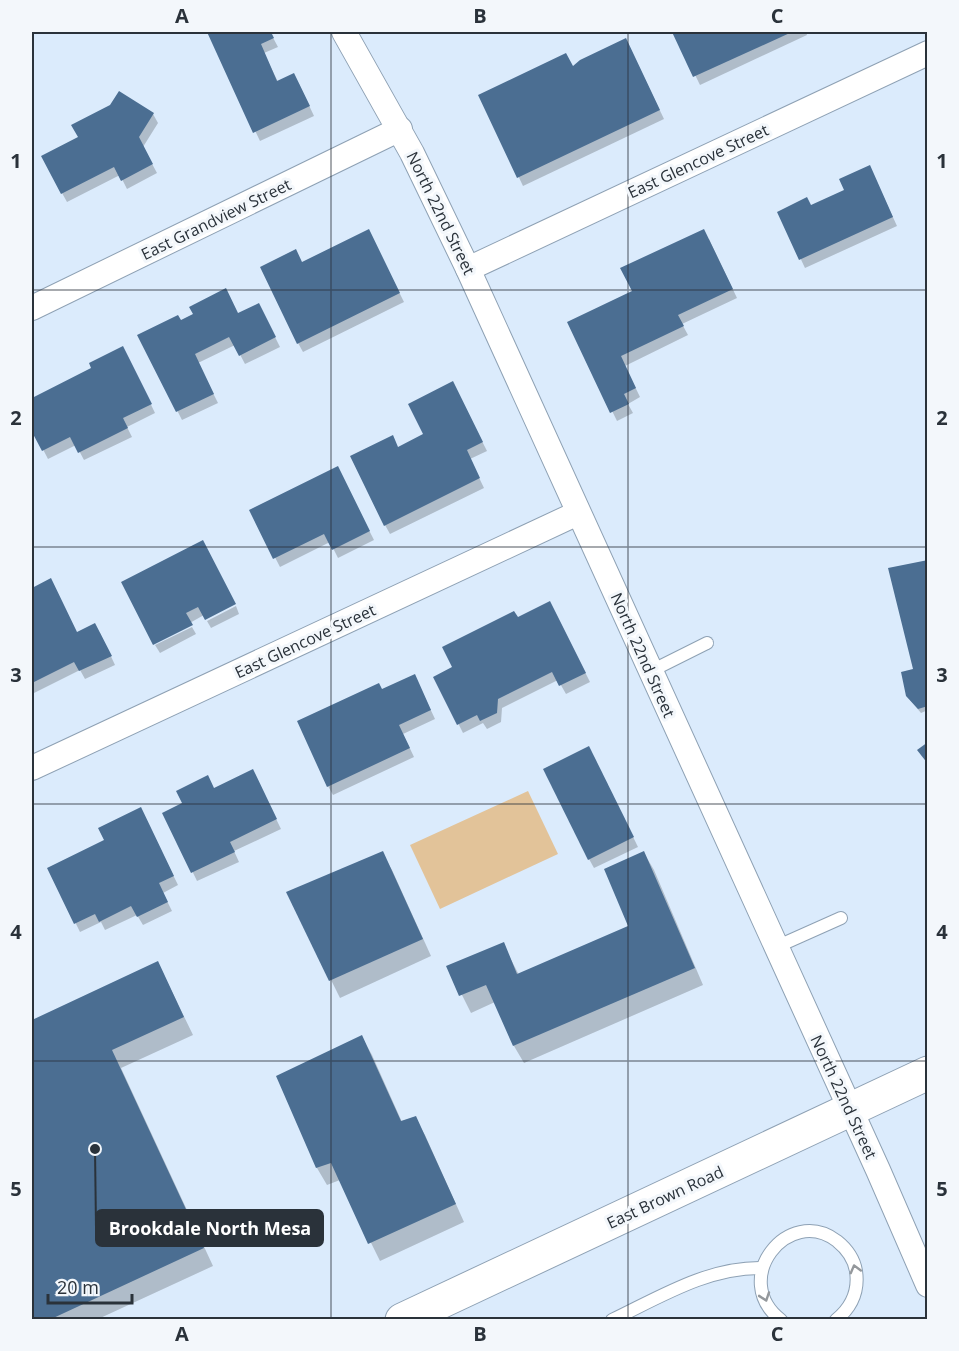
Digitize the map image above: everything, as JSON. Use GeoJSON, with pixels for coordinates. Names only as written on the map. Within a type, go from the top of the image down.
{"type":"FeatureCollection","features":[{"type":"Feature","properties":{"kind":"main road","name":"East Brown Road"},"geometry":{"type":"LineString","coordinates":[[402,1320],[927,1073]]}},
{"type":"Feature","properties":{"kind":"street","name":"North 22nd Street"},"geometry":{"type":"LineString","coordinates":[[344,32],[426,178],[850,1110],[927,1285]]}},
{"type":"Feature","properties":{"kind":"street","name":"East Glencove Street"},"geometry":{"type":"LineString","coordinates":[[468,269],[927,53]]}},
{"type":"Feature","properties":{"kind":"street","name":"East Grandview Street"},"geometry":{"type":"LineString","coordinates":[[32,308],[400,129]]}},
{"type":"Feature","properties":{"kind":"street","name":"East Glencove Street"},"geometry":{"type":"LineString","coordinates":[[32,768],[578,513]]}},
{"type":"Feature","properties":{"kind":"lane"},"geometry":{"type":"LineString","coordinates":[[651,671],[707,643]]}},
{"type":"Feature","properties":{"kind":"lane"},"geometry":{"type":"LineString","coordinates":[[776,947],[841,918]]}},
{"type":"Feature","properties":{"kind":"lane"},"geometry":{"type":"LineString","coordinates":[[781,1320],[767,1305],[760,1281],[762,1268],[767,1256],[784,1238],[796,1233],[808,1232],[821,1233],[833,1238],[851,1255],[856,1267],[858,1280],[856,1292],[851,1304],[836,1320]]}},
{"type":"Feature","properties":{"kind":"lane"},"geometry":{"type":"LineString","coordinates":[[612,1320],[701,1278],[732,1269],[762,1268]]}},
{"type":"Feature","properties":{"kind":"shaded area"},"geometry":{"type":"Polygon","coordinates":[[[528,791],[558,854],[440,909],[410,845],[528,791]]]}},
{"type":"Feature","properties":{"kind":"building"},"geometry":{"type":"Polygon","coordinates":[[[207,32],[271,32],[274,38],[261,44],[277,81],[294,73],[310,106],[253,133],[207,32]]]}},
{"type":"Feature","properties":{"kind":"building"},"geometry":{"type":"Polygon","coordinates":[[[672,32],[792,32],[693,77],[672,32]]]}},
{"type":"Feature","properties":{"kind":"building"},"geometry":{"type":"Polygon","coordinates":[[[626,38],[660,110],[517,178],[478,95],[566,53],[573,66],[580,60],[626,38]]]}},
{"type":"Feature","properties":{"kind":"building"},"geometry":{"type":"Polygon","coordinates":[[[119,91],[154,113],[139,137],[153,164],[121,181],[114,167],[61,194],[41,156],[78,137],[71,125],[110,105],[119,91]]]}},
{"type":"Feature","properties":{"kind":"building"},"geometry":{"type":"Polygon","coordinates":[[[870,165],[893,217],[799,260],[777,212],[807,197],[811,205],[844,190],[839,179],[870,165]]]}},
{"type":"Feature","properties":{"kind":"building"},"geometry":{"type":"Polygon","coordinates":[[[369,229],[400,293],[297,344],[260,267],[296,249],[302,262],[369,229]]]}},
{"type":"Feature","properties":{"kind":"building"},"geometry":{"type":"Polygon","coordinates":[[[704,229],[733,289],[678,315],[684,326],[621,356],[636,388],[624,394],[629,404],[610,413],[567,322],[632,291],[620,268],[704,229]]]}},
{"type":"Feature","properties":{"kind":"building"},"geometry":{"type":"Polygon","coordinates":[[[226,288],[238,313],[259,303],[276,337],[239,356],[229,337],[195,354],[214,394],[176,412],[137,335],[178,315],[181,320],[193,314],[189,307],[226,288]]]}},
{"type":"Feature","properties":{"kind":"building"},"geometry":{"type":"Polygon","coordinates":[[[123,346],[152,404],[123,418],[128,428],[78,453],[70,437],[42,451],[32,432],[32,398],[91,368],[89,363],[123,346]]]}},
{"type":"Feature","properties":{"kind":"building"},"geometry":{"type":"Polygon","coordinates":[[[453,381],[483,442],[467,450],[480,478],[384,526],[350,456],[393,435],[398,447],[423,434],[408,404],[453,381]]]}},
{"type":"Feature","properties":{"kind":"building"},"geometry":{"type":"Polygon","coordinates":[[[338,466],[370,531],[332,550],[324,534],[273,559],[249,510],[338,466]]]}},
{"type":"Feature","properties":{"kind":"building"},"geometry":{"type":"Polygon","coordinates":[[[203,540],[236,604],[205,620],[198,607],[186,613],[193,625],[153,645],[121,582],[203,540]]]}},
{"type":"Feature","properties":{"kind":"building"},"geometry":{"type":"Polygon","coordinates":[[[928,560],[928,706],[918,709],[906,696],[901,672],[913,669],[888,568],[928,560]]]}},
{"type":"Feature","properties":{"kind":"building"},"geometry":{"type":"Polygon","coordinates":[[[51,578],[77,632],[95,623],[112,656],[79,671],[74,662],[32,683],[32,588],[51,578]]]}},
{"type":"Feature","properties":{"kind":"building"},"geometry":{"type":"Polygon","coordinates":[[[550,601],[586,673],[559,686],[552,672],[498,699],[497,713],[480,721],[477,715],[457,725],[433,677],[452,667],[442,647],[514,611],[518,617],[550,601]]]}},
{"type":"Feature","properties":{"kind":"building"},"geometry":{"type":"Polygon","coordinates":[[[415,674],[431,710],[399,725],[410,748],[327,787],[297,721],[379,683],[382,689],[415,674]]]}},
{"type":"Feature","properties":{"kind":"building"},"geometry":{"type":"Polygon","coordinates":[[[928,742],[928,764],[917,750],[928,742]]]}},
{"type":"Feature","properties":{"kind":"building"},"geometry":{"type":"Polygon","coordinates":[[[589,746],[634,837],[588,860],[543,769],[589,746]]]}},
{"type":"Feature","properties":{"kind":"building"},"geometry":{"type":"Polygon","coordinates":[[[253,769],[277,819],[230,842],[235,852],[191,873],[162,813],[182,803],[176,791],[208,775],[214,788],[253,769]]]}},
{"type":"Feature","properties":{"kind":"building"},"geometry":{"type":"Polygon","coordinates":[[[141,807],[174,876],[159,883],[168,902],[137,917],[131,906],[99,922],[95,914],[74,924],[47,868],[104,840],[98,828],[141,807]]]}},
{"type":"Feature","properties":{"kind":"building"},"geometry":{"type":"Polygon","coordinates":[[[383,851],[423,939],[329,981],[286,892],[383,851]]]}},
{"type":"Feature","properties":{"kind":"building"},"geometry":{"type":"Polygon","coordinates":[[[644,851],[695,968],[513,1046],[486,985],[459,996],[446,966],[504,942],[517,974],[628,926],[604,869],[644,851]]]}},
{"type":"Feature","properties":{"kind":"building"},"geometry":{"type":"Polygon","coordinates":[[[158,961],[184,1017],[112,1050],[204,1248],[49,1320],[32,1320],[32,1020],[158,961]]]}},
{"type":"Feature","properties":{"kind":"building"},"geometry":{"type":"Polygon","coordinates":[[[362,1035],[401,1121],[416,1116],[456,1204],[368,1244],[331,1163],[316,1168],[276,1076],[362,1035]]]}},
{"type":"Feature","properties":{"kind":"place","name":"Brookdale North Mesa"},"geometry":{"type":"Point","coordinates":[95,1149]}}]}
